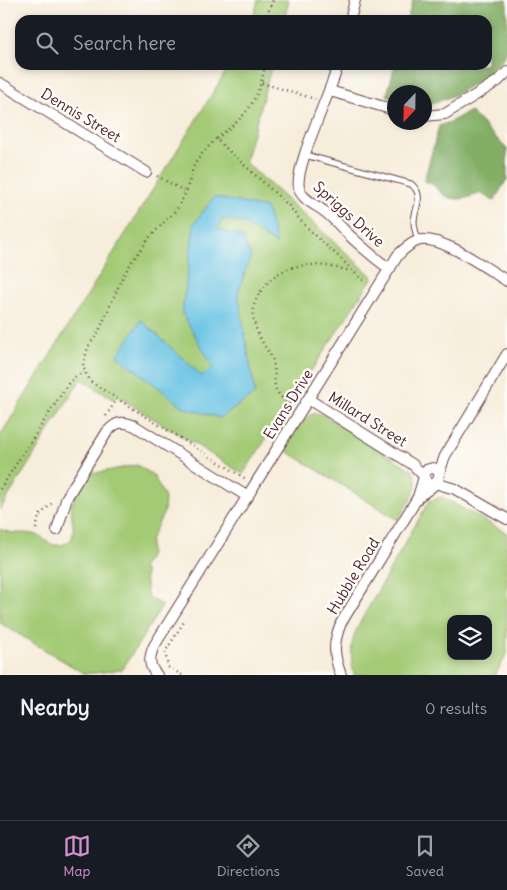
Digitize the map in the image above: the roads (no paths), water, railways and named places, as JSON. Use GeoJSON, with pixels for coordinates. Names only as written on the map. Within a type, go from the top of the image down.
{"type":"FeatureCollection","features":[{"type":"Feature","properties":{"kind":"street"},"geometry":{"type":"LineString","coordinates":[[351,15],[355,0]]}},
{"type":"Feature","properties":{"kind":"street","name":"Spriggs Drive"},"geometry":{"type":"LineString","coordinates":[[336,70],[305,155],[299,181],[301,193],[308,201],[325,212],[367,252],[390,269]]}},
{"type":"Feature","properties":{"kind":"street"},"geometry":{"type":"LineString","coordinates":[[432,115],[445,114],[498,81],[507,72]]}},
{"type":"Feature","properties":{"kind":"street","name":"Dennis Street"},"geometry":{"type":"LineString","coordinates":[[0,83],[146,172]]}},
{"type":"Feature","properties":{"kind":"street"},"geometry":{"type":"LineString","coordinates":[[330,91],[387,108]]}},
{"type":"Feature","properties":{"kind":"street"},"geometry":{"type":"LineString","coordinates":[[418,240],[444,243],[507,281]]}},
{"type":"Feature","properties":{"kind":"street","name":"Evans Drive"},"geometry":{"type":"LineString","coordinates":[[157,675],[150,666],[154,646],[398,255],[418,240]]}},
{"type":"Feature","properties":{"kind":"street"},"geometry":{"type":"LineString","coordinates":[[434,484],[426,482],[445,456],[507,354]]}},
{"type":"Feature","properties":{"kind":"street","name":"Millard Street"},"geometry":{"type":"LineString","coordinates":[[308,399],[412,464],[431,473],[455,489],[507,518]]}},
{"type":"Feature","properties":{"kind":"street"},"geometry":{"type":"LineString","coordinates":[[57,530],[67,497],[107,432],[113,425],[120,422],[128,422],[135,426],[248,497]]}},
{"type":"Feature","properties":{"kind":"street","name":"Hubble Road"},"geometry":{"type":"LineString","coordinates":[[341,675],[336,664],[334,648],[341,622],[431,473]]}},
{"type":"Feature","properties":{"kind":"street","name":"Millard Street"},"geometry":{"type":"LineString","coordinates":[[434,484],[455,489]]}},
{"type":"Feature","properties":{"kind":"street","name":"Hubble Road"},"geometry":{"type":"LineString","coordinates":[[418,497],[434,484]]}},
{"type":"Feature","properties":{"kind":"lane"},"geometry":{"type":"LineString","coordinates":[[305,155],[411,184],[419,194],[414,223],[418,240]]}},
{"type":"Feature","properties":{"kind":"water"},"geometry":{"type":"Polygon","coordinates":[[[214,197],[266,208],[277,245],[243,223],[222,219],[218,229],[242,237],[251,256],[238,293],[255,394],[220,418],[185,408],[117,356],[141,320],[202,376],[213,367],[182,313],[194,224],[214,197]]]}}]}
